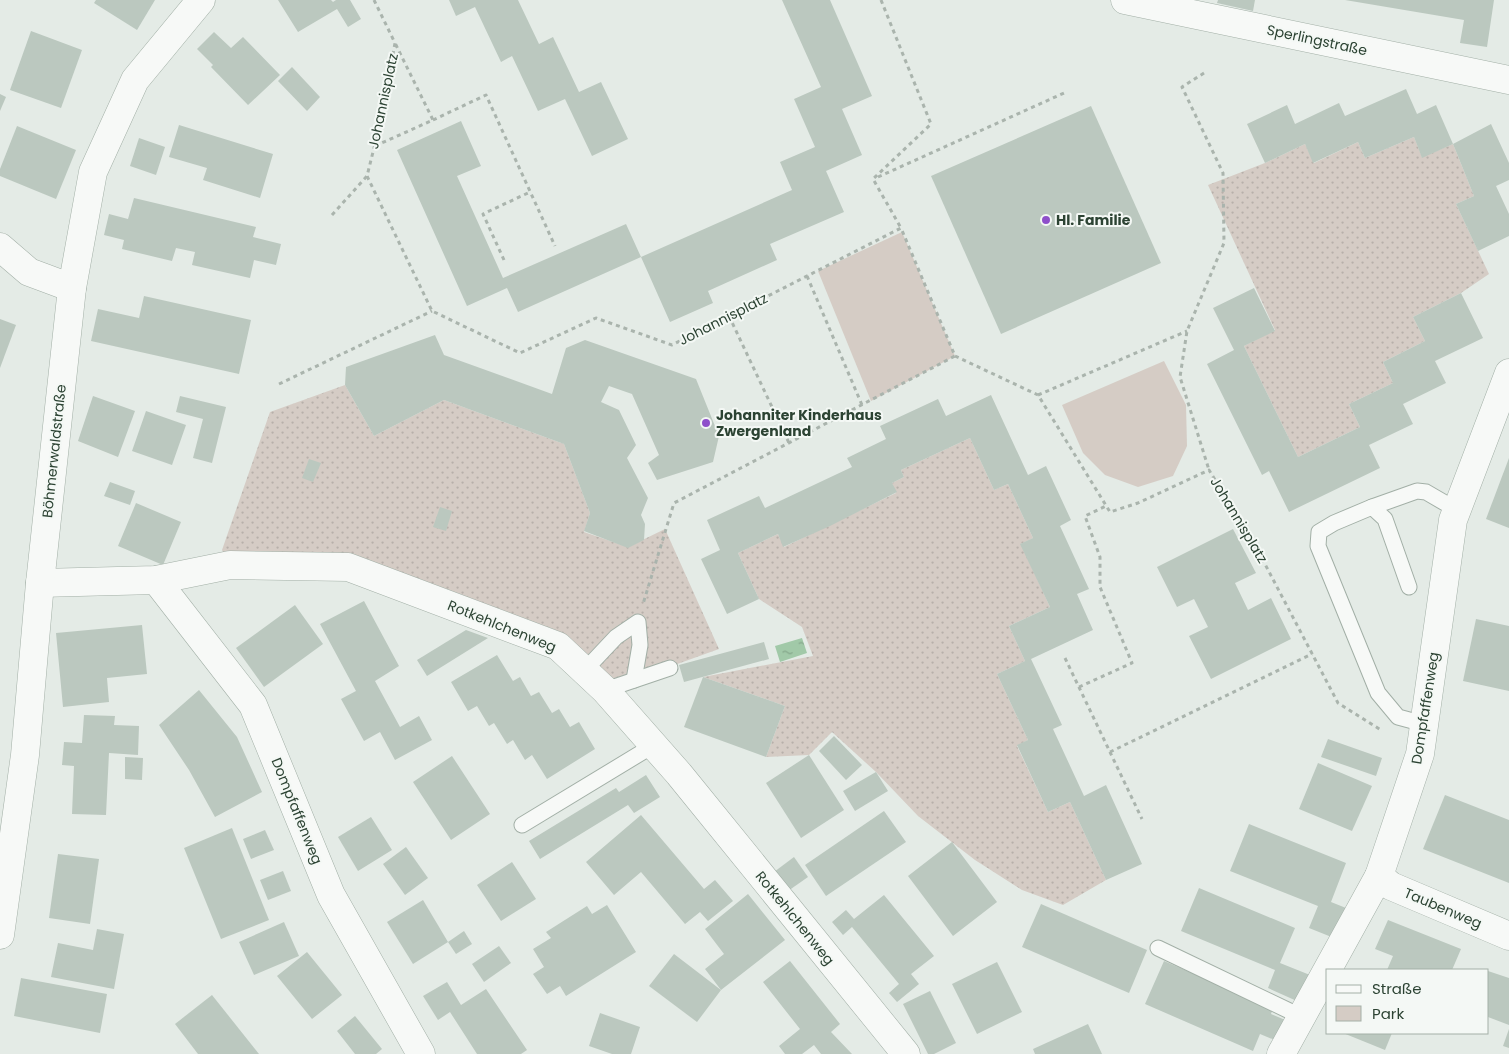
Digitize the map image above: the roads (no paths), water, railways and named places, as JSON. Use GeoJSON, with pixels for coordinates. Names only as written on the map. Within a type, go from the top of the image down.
{"type":"FeatureCollection","features":[{"type":"Feature","properties":{"kind":"street","name":"Böhmerwaldstraße"},"geometry":{"type":"LineString","coordinates":[[0,935],[25,755],[40,583],[72,288],[93,172],[135,80],[201,0]]}},
{"type":"Feature","properties":{"kind":"street","name":"Sperlingstraße"},"geometry":{"type":"LineString","coordinates":[[1125,0],[1509,80]]}},
{"type":"Feature","properties":{"kind":"street"},"geometry":{"type":"LineString","coordinates":[[0,247],[29,272],[72,288]]}},
{"type":"Feature","properties":{"kind":"street","name":"Dompfaffenweg"},"geometry":{"type":"LineString","coordinates":[[1328,969],[1379,876],[1420,754],[1454,520],[1509,373]]}},
{"type":"Feature","properties":{"kind":"street","name":"Rotkehlchenweg"},"geometry":{"type":"LineString","coordinates":[[40,583],[156,580],[230,565],[348,567],[558,646],[605,690],[654,745],[906,1054]]}},
{"type":"Feature","properties":{"kind":"street","name":"Dompfaffenweg"},"geometry":{"type":"LineString","coordinates":[[156,580],[254,705],[331,895],[421,1054]]}},
{"type":"Feature","properties":{"kind":"street","name":"Taubenweg"},"geometry":{"type":"LineString","coordinates":[[1379,876],[1391,886],[1509,936]]}},
{"type":"Feature","properties":{"kind":"street","name":"Dompfaffenweg"},"geometry":{"type":"LineString","coordinates":[[1281,1054],[1326,972]]}},
{"type":"Feature","properties":{"kind":"lane"},"geometry":{"type":"LineString","coordinates":[[1424,724],[1398,717],[1378,693],[1318,546],[1319,532],[1334,523],[1372,507],[1417,491],[1426,492],[1457,510]]}},
{"type":"Feature","properties":{"kind":"lane"},"geometry":{"type":"LineString","coordinates":[[1372,507],[1385,519],[1409,587]]}},
{"type":"Feature","properties":{"kind":"lane"},"geometry":{"type":"LineString","coordinates":[[584,671],[616,637],[638,622],[640,644],[634,680]]}},
{"type":"Feature","properties":{"kind":"lane"},"geometry":{"type":"LineString","coordinates":[[605,690],[670,668]]}},
{"type":"Feature","properties":{"kind":"lane"},"geometry":{"type":"LineString","coordinates":[[522,825],[654,745]]}},
{"type":"Feature","properties":{"kind":"lane"},"geometry":{"type":"LineString","coordinates":[[1158,948],[1302,1016]]}},
{"type":"Feature","properties":{"kind":"water"},"geometry":{"type":"Polygon","coordinates":[[[802,638],[807,653],[780,662],[775,646],[802,638]]]}},
{"type":"Feature","properties":{"kind":"place","name":"Hl. Familie"},"geometry":{"type":"Point","coordinates":[1046,220]}},
{"type":"Feature","properties":{"kind":"place","name":"Johanniter Kinderhaus Zwergenland"},"geometry":{"type":"Point","coordinates":[706,423]}}]}
